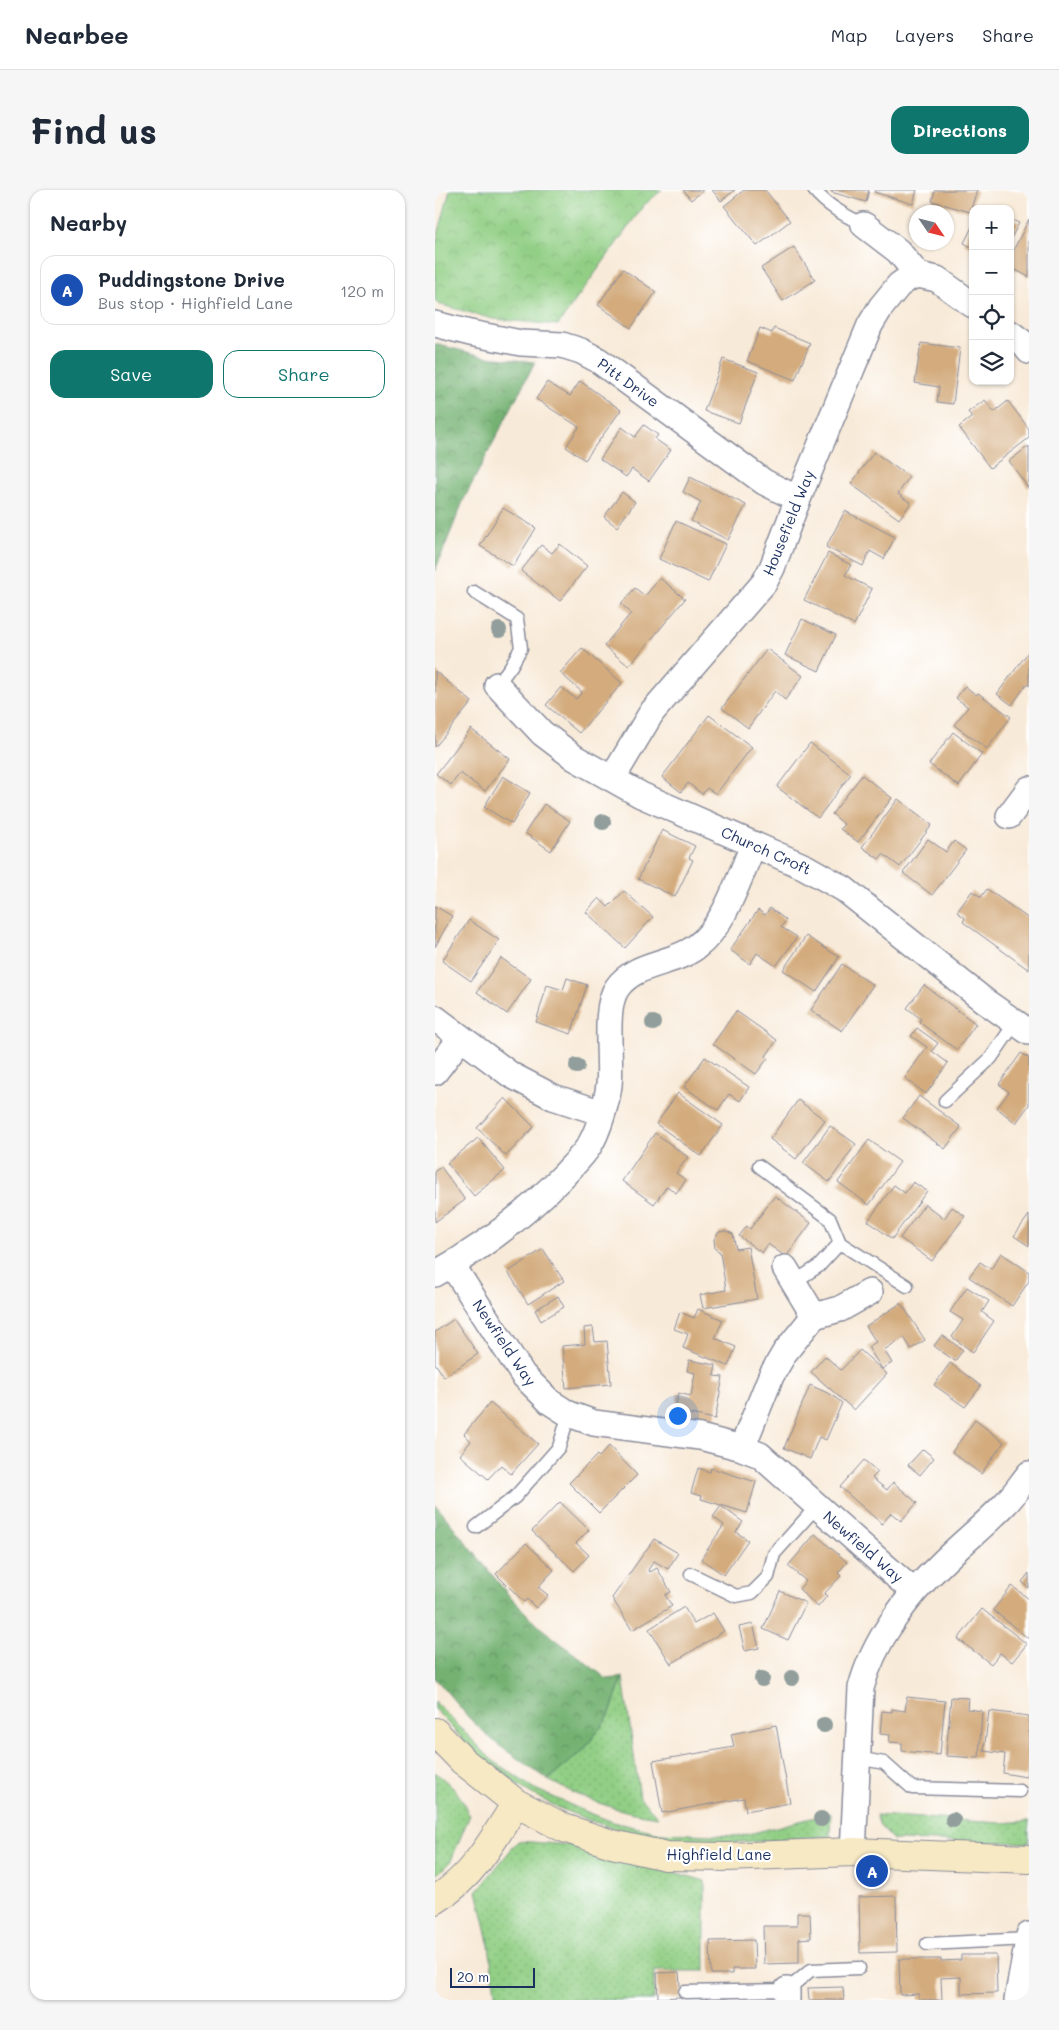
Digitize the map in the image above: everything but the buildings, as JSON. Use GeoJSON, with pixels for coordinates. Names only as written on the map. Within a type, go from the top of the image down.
{"type":"FeatureCollection","features":[{"type":"Feature","properties":{"kind":"street"},"geometry":{"type":"LineString","coordinates":[[864,225],[898,251],[917,275],[937,279],[969,302]]}},
{"type":"Feature","properties":{"kind":"street","name":"Housefield Way"},"geometry":{"type":"LineString","coordinates":[[612,779],[652,712],[764,583],[772,568],[797,499],[870,324],[899,285],[917,275]]}},
{"type":"Feature","properties":{"kind":"street","name":"Pitt Drive"},"geometry":{"type":"LineString","coordinates":[[435,324],[521,343],[562,346],[581,351],[598,360],[764,482],[797,499]]}},
{"type":"Feature","properties":{"kind":"street","name":"Church Croft"},"geometry":{"type":"LineString","coordinates":[[497,685],[542,733],[575,758],[641,795],[753,846],[805,867],[844,889],[1022,1027]]}},
{"type":"Feature","properties":{"kind":"street"},"geometry":{"type":"LineString","coordinates":[[1009,816],[1029,789]]}},
{"type":"Feature","properties":{"kind":"street"},"geometry":{"type":"LineString","coordinates":[[443,1269],[494,1236],[544,1195],[589,1146],[602,1113],[609,1086],[610,1004],[616,989],[625,979],[640,969],[684,954],[710,935],[727,905],[753,846]]}},
{"type":"Feature","properties":{"kind":"street"},"geometry":{"type":"LineString","coordinates":[[435,1018],[511,1075],[553,1097],[602,1113]]}},
{"type":"Feature","properties":{"kind":"street"},"geometry":{"type":"LineString","coordinates":[[435,1072],[461,1038]]}},
{"type":"Feature","properties":{"kind":"street","name":"Newfield Way"},"geometry":{"type":"LineString","coordinates":[[443,1269],[523,1375],[550,1402],[569,1414],[594,1423],[700,1437],[760,1455],[915,1592]]}},
{"type":"Feature","properties":{"kind":"street"},"geometry":{"type":"LineString","coordinates":[[789,1275],[814,1316]]}},
{"type":"Feature","properties":{"kind":"street"},"geometry":{"type":"LineString","coordinates":[[741,1448],[776,1368],[785,1352],[814,1316],[840,1309],[870,1292]]}},
{"type":"Feature","properties":{"kind":"street"},"geometry":{"type":"LineString","coordinates":[[853,1852],[861,1688],[867,1667],[879,1643],[915,1592],[940,1564],[1006,1503],[1029,1474]]}},
{"type":"Feature","properties":{"kind":"street","name":"Highfield Lane"},"geometry":{"type":"LineString","coordinates":[[435,1732],[468,1765],[516,1803],[565,1828],[612,1844],[666,1856],[727,1857],[853,1852],[1029,1859]]}},
{"type":"Feature","properties":{"kind":"street"},"geometry":{"type":"LineString","coordinates":[[435,1900],[459,1882],[470,1870],[497,1834],[516,1803]]}},
{"type":"Feature","properties":{"kind":"street"},"geometry":{"type":"LineString","coordinates":[[1017,2000],[1029,1934]]}},
{"type":"Feature","properties":{"kind":"lane"},"geometry":{"type":"LineString","coordinates":[[814,190],[821,198],[844,215],[864,225]]}},
{"type":"Feature","properties":{"kind":"lane"},"geometry":{"type":"LineString","coordinates":[[474,592],[517,619],[521,648],[497,685]]}},
{"type":"Feature","properties":{"kind":"lane"},"geometry":{"type":"LineString","coordinates":[[945,1101],[1022,1027]]}},
{"type":"Feature","properties":{"kind":"lane"},"geometry":{"type":"LineString","coordinates":[[759,1166],[829,1219],[840,1243],[907,1286]]}},
{"type":"Feature","properties":{"kind":"lane"},"geometry":{"type":"LineString","coordinates":[[789,1275],[819,1266],[840,1243]]}},
{"type":"Feature","properties":{"kind":"lane"},"geometry":{"type":"LineString","coordinates":[[476,1527],[515,1497],[559,1447],[569,1414]]}},
{"type":"Feature","properties":{"kind":"lane"},"geometry":{"type":"LineString","coordinates":[[691,1574],[736,1596],[752,1593],[768,1577],[774,1554],[817,1506]]}},
{"type":"Feature","properties":{"kind":"lane"},"geometry":{"type":"LineString","coordinates":[[858,1758],[884,1763],[912,1788],[1020,1792]]}},
{"type":"Feature","properties":{"kind":"lane"},"geometry":{"type":"LineString","coordinates":[[927,1944],[1029,1939]]}},
{"type":"Feature","properties":{"kind":"lane"},"geometry":{"type":"LineString","coordinates":[[685,1992],[787,1995],[811,1970],[859,1968]]}},
{"type":"Feature","properties":{"kind":"green space"},"geometry":{"type":"Polygon","coordinates":[[[450,190],[662,190],[644,205],[558,325],[493,319],[438,304],[435,300],[435,246],[450,190]]]}},
{"type":"Feature","properties":{"kind":"green space"},"geometry":{"type":"Polygon","coordinates":[[[435,344],[487,357],[535,362],[464,499],[435,571],[435,344]]]}},
{"type":"Feature","properties":{"kind":"green space"},"geometry":{"type":"Polygon","coordinates":[[[435,1504],[510,1597],[541,1628],[607,1679],[623,1677],[609,1716],[583,1751],[548,1780],[497,1744],[469,1718],[435,1678],[435,1504]]]}},
{"type":"Feature","properties":{"kind":"green space"},"geometry":{"type":"Polygon","coordinates":[[[623,1677],[640,1798],[658,1817],[629,1812],[601,1804],[548,1780],[583,1751],[609,1716],[623,1677]]]}},
{"type":"Feature","properties":{"kind":"green space"},"geometry":{"type":"Polygon","coordinates":[[[435,1702],[492,1760],[533,1788],[613,1822],[661,1833],[741,1836],[831,1813],[830,1836],[762,1841],[693,1841],[628,1832],[585,1819],[544,1800],[505,1777],[461,1737],[435,1709],[435,1702]]]}},
{"type":"Feature","properties":{"kind":"green space"},"geometry":{"type":"Polygon","coordinates":[[[435,1772],[456,1792],[463,1802],[469,1817],[450,1863],[435,1875],[435,1772]]]}},
{"type":"Feature","properties":{"kind":"green space"},"geometry":{"type":"Polygon","coordinates":[[[876,1815],[1001,1823],[1029,1821],[1029,1843],[893,1840],[880,1826],[876,1815]]]}},
{"type":"Feature","properties":{"kind":"green space"},"geometry":{"type":"Polygon","coordinates":[[[518,1841],[583,1846],[705,1881],[705,1971],[654,1971],[654,2000],[496,2000],[488,1937],[477,1891],[518,1841]]]}},
{"type":"Feature","properties":{"kind":"place","name":"Puddingstone Drive"},"geometry":{"type":"Point","coordinates":[872,1871]}}]}
